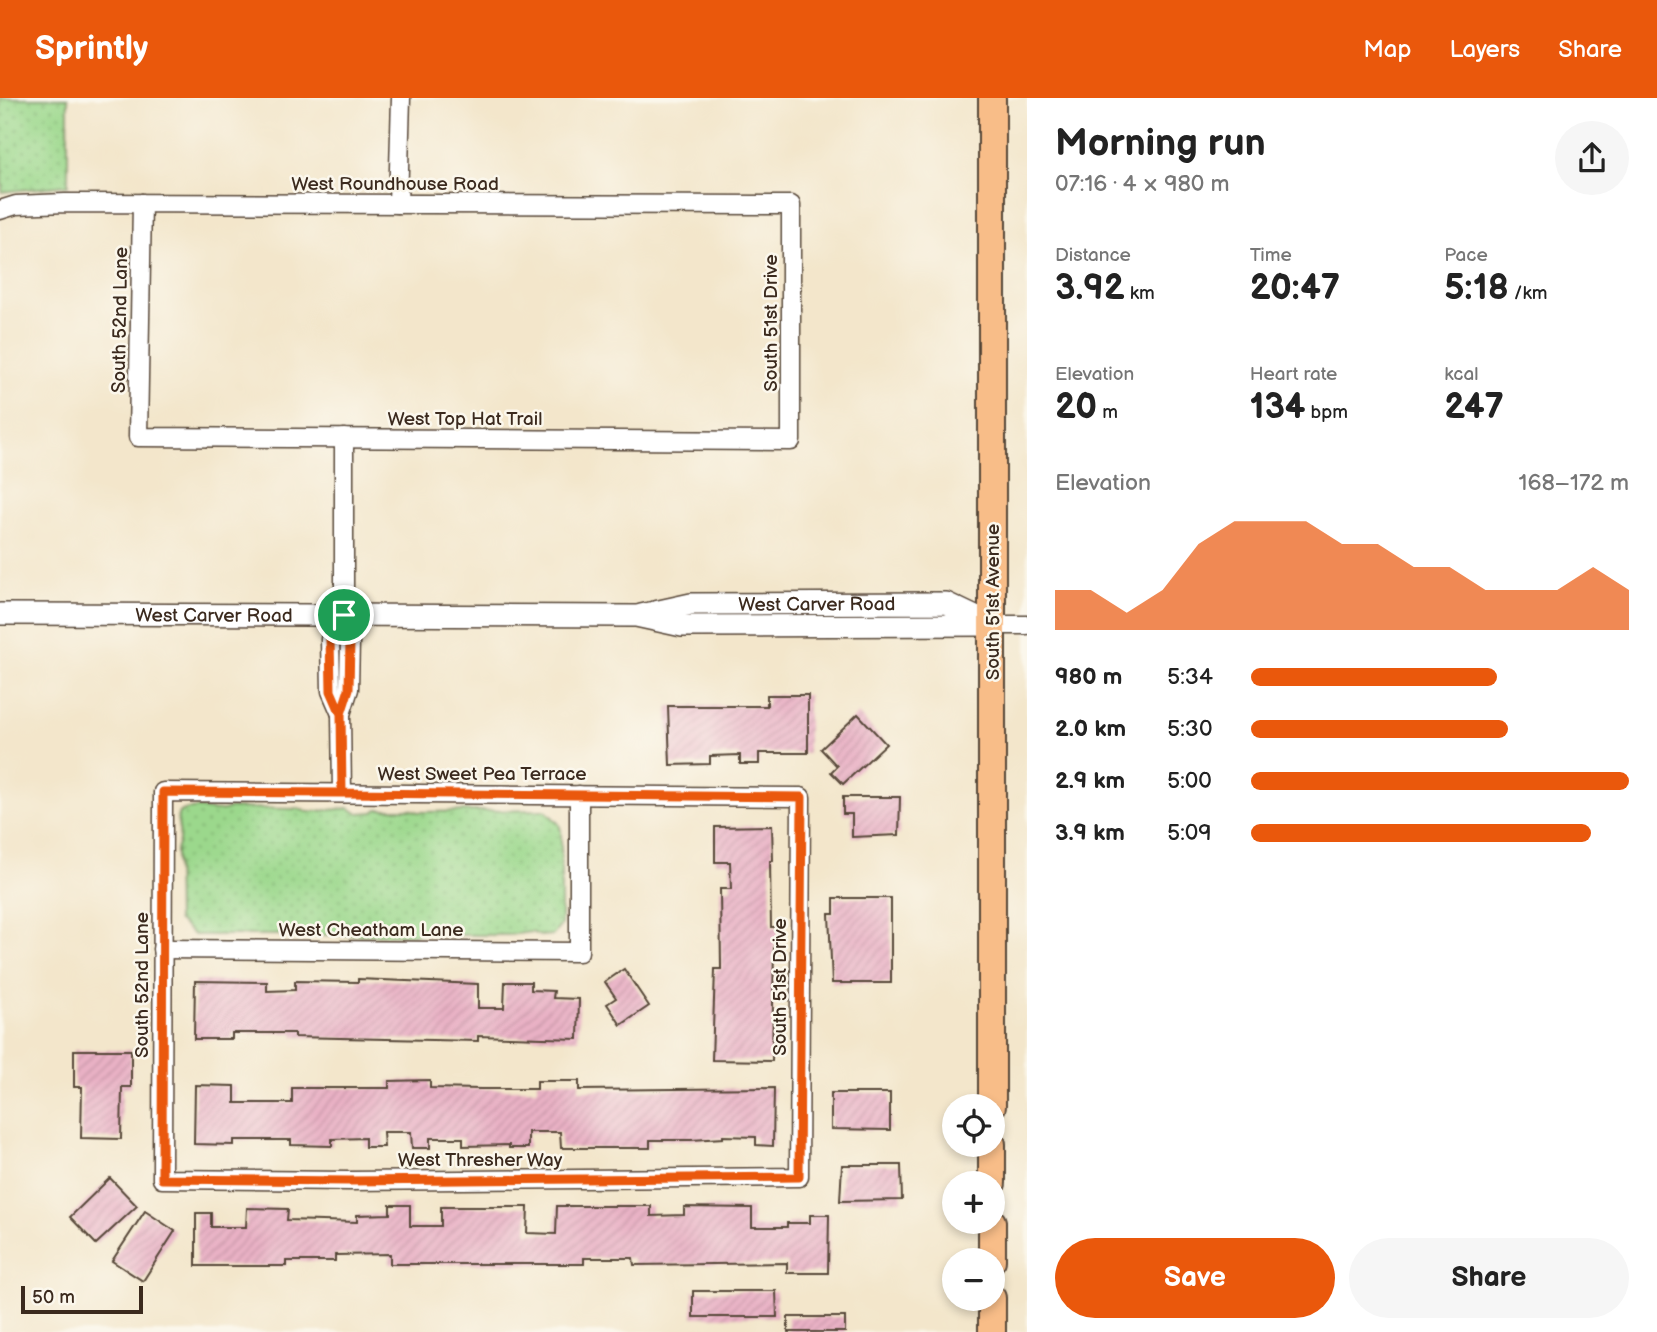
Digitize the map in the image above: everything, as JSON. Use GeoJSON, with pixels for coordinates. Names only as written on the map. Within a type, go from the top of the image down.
{"type":"FeatureCollection","features":[{"type":"Feature","properties":{"kind":"main road","name":"South 51st Avenue"},"geometry":{"type":"LineString","coordinates":[[992,98],[992,1094]]}},
{"type":"Feature","properties":{"kind":"main road"},"geometry":{"type":"LineString","coordinates":[[992,1311],[992,1332]]}},
{"type":"Feature","properties":{"kind":"street"},"geometry":{"type":"LineString","coordinates":[[398,204],[401,98]]}},
{"type":"Feature","properties":{"kind":"street","name":"West Roundhouse Road"},"geometry":{"type":"LineString","coordinates":[[0,210],[16,205],[65,203],[791,205]]}},
{"type":"Feature","properties":{"kind":"street","name":"South 52nd Lane"},"geometry":{"type":"LineString","coordinates":[[138,437],[142,203]]}},
{"type":"Feature","properties":{"kind":"street","name":"South 51st Drive"},"geometry":{"type":"LineString","coordinates":[[791,205],[791,440]]}},
{"type":"Feature","properties":{"kind":"street","name":"West Top Hat Trail"},"geometry":{"type":"LineString","coordinates":[[138,437],[791,440]]}},
{"type":"Feature","properties":{"kind":"street"},"geometry":{"type":"LineString","coordinates":[[342,793],[341,714],[349,689],[350,641],[344,615],[344,438]]}},
{"type":"Feature","properties":{"kind":"street","name":"West Carver Road"},"geometry":{"type":"LineString","coordinates":[[0,614],[636,616],[682,626],[1027,625]]}},
{"type":"Feature","properties":{"kind":"street","name":"South 52nd Lane"},"geometry":{"type":"LineString","coordinates":[[162,1179],[163,792]]}},
{"type":"Feature","properties":{"kind":"street","name":"West Sweet Pea Terrace"},"geometry":{"type":"LineString","coordinates":[[163,792],[802,797]]}},
{"type":"Feature","properties":{"kind":"street","name":"West Cheatham Lane"},"geometry":{"type":"LineString","coordinates":[[162,949],[579,952],[579,795]]}},
{"type":"Feature","properties":{"kind":"street","name":"South 51st Drive"},"geometry":{"type":"LineString","coordinates":[[799,1177],[802,797]]}},
{"type":"Feature","properties":{"kind":"street","name":"West Thresher Way"},"geometry":{"type":"LineString","coordinates":[[162,1179],[363,1181],[799,1177]]}},
{"type":"Feature","properties":{"kind":"green space"},"geometry":{"type":"Polygon","coordinates":[[[0,98],[68,98],[68,185],[2,192],[0,98]]]}},
{"type":"Feature","properties":{"kind":"green space"},"geometry":{"type":"Polygon","coordinates":[[[231,808],[299,809],[308,812],[349,808],[358,813],[374,812],[378,809],[410,809],[419,812],[545,810],[559,824],[561,831],[561,925],[553,935],[540,936],[532,932],[508,935],[445,935],[430,932],[414,935],[194,935],[177,920],[176,850],[179,841],[178,815],[188,809],[216,811],[231,808]]]}},
{"type":"Feature","properties":{"kind":"building"},"geometry":{"type":"Polygon","coordinates":[[[767,695],[808,695],[808,753],[759,753],[759,764],[740,764],[740,755],[710,756],[710,764],[670,765],[668,706],[767,706],[767,695]]]}},
{"type":"Feature","properties":{"kind":"building"},"geometry":{"type":"Polygon","coordinates":[[[858,714],[886,744],[843,784],[831,772],[837,766],[821,749],[858,714]]]}},
{"type":"Feature","properties":{"kind":"building"},"geometry":{"type":"Polygon","coordinates":[[[843,797],[900,797],[899,835],[852,837],[852,814],[843,814],[843,797]]]}},
{"type":"Feature","properties":{"kind":"building"},"geometry":{"type":"Polygon","coordinates":[[[772,826],[771,927],[778,927],[778,946],[774,946],[772,1061],[712,1060],[715,969],[721,969],[720,889],[731,889],[730,862],[715,862],[715,827],[772,826]]]}},
{"type":"Feature","properties":{"kind":"building"},"geometry":{"type":"Polygon","coordinates":[[[834,898],[891,898],[891,983],[832,983],[829,914],[834,914],[834,898]]]}},
{"type":"Feature","properties":{"kind":"building"},"geometry":{"type":"Polygon","coordinates":[[[624,969],[649,1006],[621,1025],[607,1004],[616,998],[605,982],[624,969]]]}},
{"type":"Feature","properties":{"kind":"building"},"geometry":{"type":"Polygon","coordinates":[[[358,979],[478,984],[478,1008],[504,1008],[505,982],[531,982],[531,990],[554,991],[553,998],[579,999],[578,1039],[478,1036],[478,1041],[232,1033],[232,1039],[194,1039],[195,981],[267,982],[267,991],[295,990],[295,981],[358,982],[358,979]]]}},
{"type":"Feature","properties":{"kind":"building"},"geometry":{"type":"Polygon","coordinates":[[[74,1050],[131,1050],[131,1087],[122,1087],[121,1139],[81,1138],[82,1087],[74,1087],[74,1050]]]}},
{"type":"Feature","properties":{"kind":"building"},"geometry":{"type":"Polygon","coordinates":[[[430,1080],[430,1088],[537,1089],[537,1081],[579,1081],[579,1090],[774,1088],[773,1146],[756,1145],[756,1137],[723,1136],[691,1140],[650,1140],[650,1148],[561,1148],[560,1132],[528,1132],[528,1148],[509,1148],[509,1145],[463,1146],[463,1138],[430,1138],[430,1148],[412,1148],[411,1132],[383,1132],[384,1147],[365,1147],[365,1138],[332,1139],[332,1146],[291,1145],[291,1140],[234,1140],[234,1145],[194,1144],[195,1085],[235,1086],[235,1103],[292,1103],[292,1088],[389,1088],[389,1081],[430,1080]]]}},
{"type":"Feature","properties":{"kind":"building"},"geometry":{"type":"Polygon","coordinates":[[[831,1093],[890,1093],[890,1130],[831,1129],[831,1093]]]}},
{"type":"Feature","properties":{"kind":"building"},"geometry":{"type":"Polygon","coordinates":[[[842,1165],[901,1165],[902,1200],[840,1201],[842,1165]]]}},
{"type":"Feature","properties":{"kind":"building"},"geometry":{"type":"Polygon","coordinates":[[[110,1178],[137,1206],[96,1244],[70,1217],[110,1178]]]}},
{"type":"Feature","properties":{"kind":"building"},"geometry":{"type":"Polygon","coordinates":[[[390,1205],[410,1205],[410,1226],[441,1226],[441,1207],[528,1207],[527,1233],[556,1234],[557,1206],[651,1206],[651,1216],[684,1215],[684,1207],[752,1208],[752,1227],[787,1227],[787,1223],[810,1223],[810,1215],[829,1215],[828,1273],[787,1273],[787,1263],[634,1265],[633,1258],[584,1258],[584,1264],[390,1264],[390,1254],[335,1255],[335,1261],[286,1261],[286,1266],[196,1266],[196,1213],[211,1213],[211,1227],[246,1227],[247,1208],[288,1209],[287,1220],[357,1222],[357,1215],[390,1214],[390,1205]]]}},
{"type":"Feature","properties":{"kind":"building"},"geometry":{"type":"Polygon","coordinates":[[[145,1211],[175,1231],[143,1281],[112,1261],[145,1211]]]}},
{"type":"Feature","properties":{"kind":"building"},"geometry":{"type":"Polygon","coordinates":[[[693,1291],[776,1291],[777,1317],[693,1317],[693,1291]]]}},
{"type":"Feature","properties":{"kind":"building"},"geometry":{"type":"Polygon","coordinates":[[[788,1317],[845,1317],[845,1332],[788,1332],[788,1317]]]}},
{"type":"Feature","properties":{"kind":"route"},"geometry":{"type":"LineString","coordinates":[[344,615],[330,639],[331,691],[341,714],[342,793],[802,797],[799,1177],[349,1181],[162,1179],[163,792],[342,793],[341,714],[349,689],[350,641],[344,615]]}}]}
